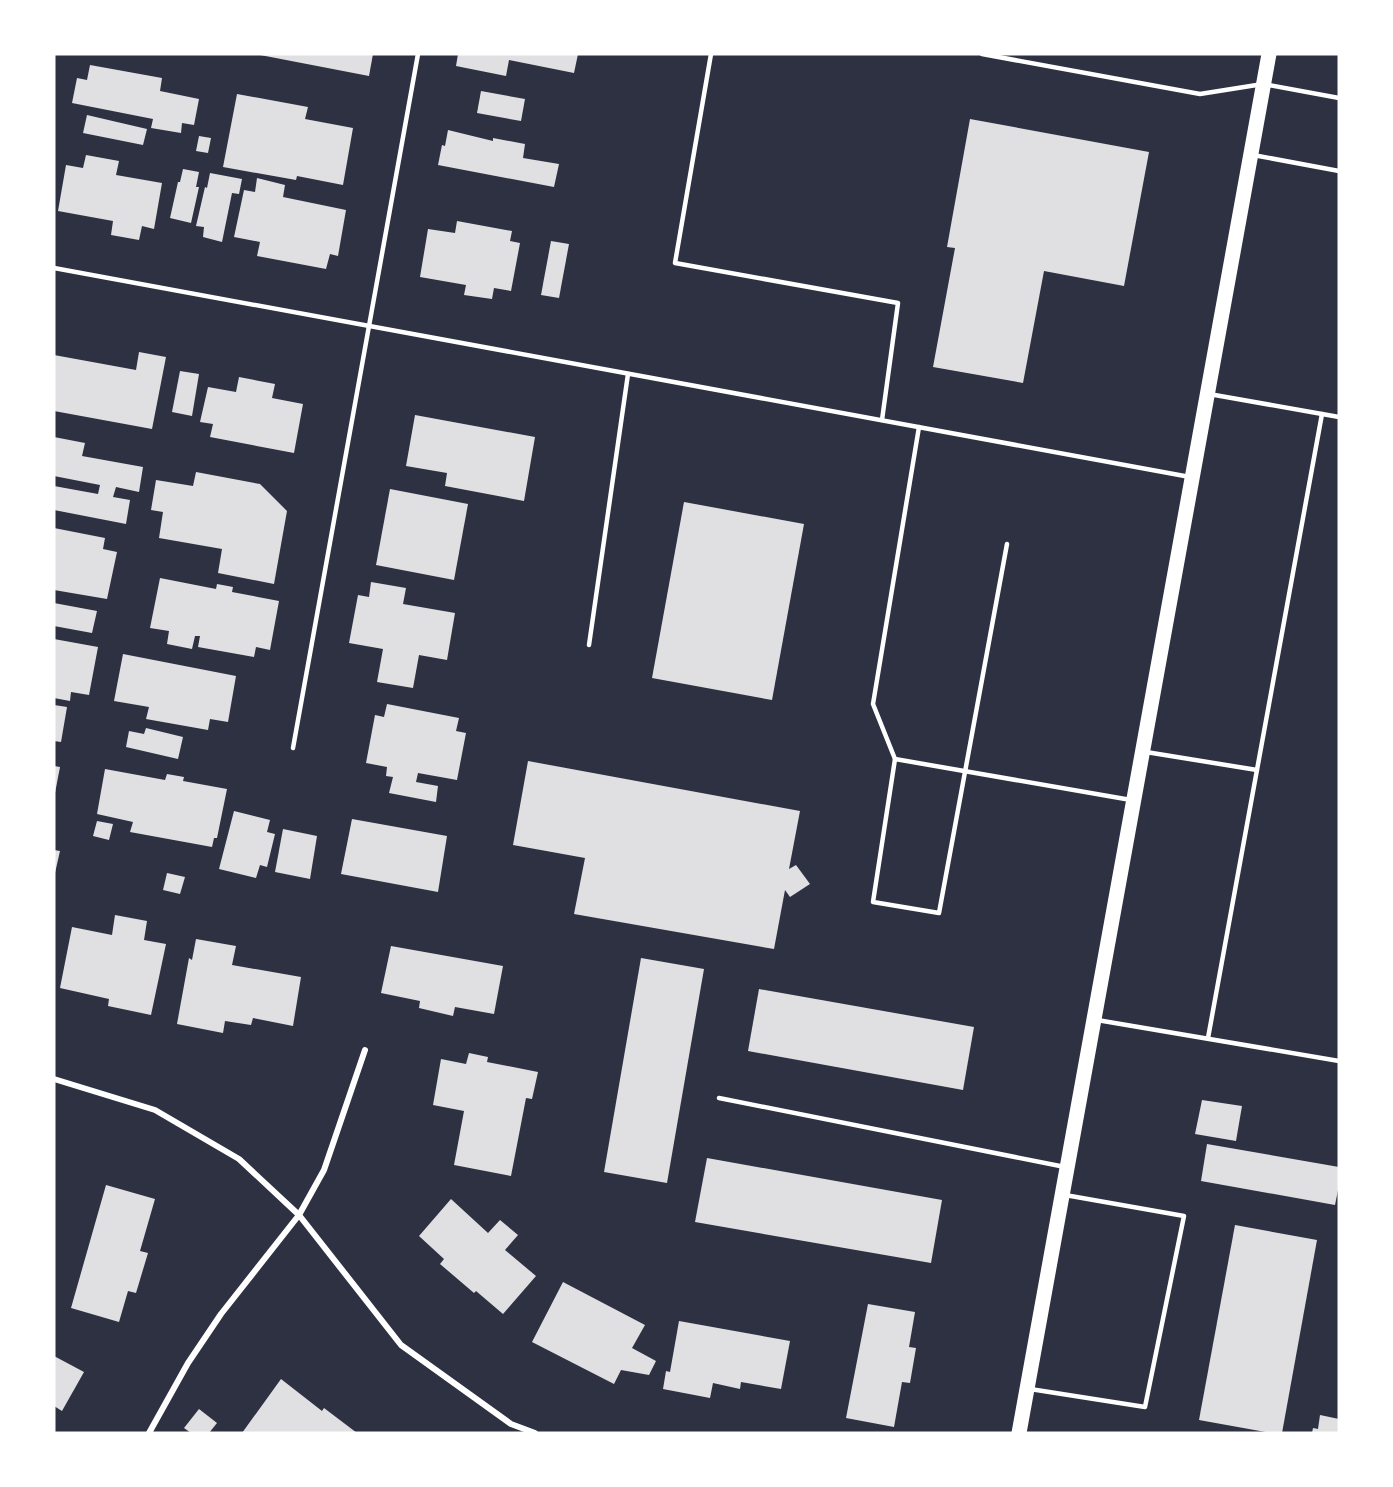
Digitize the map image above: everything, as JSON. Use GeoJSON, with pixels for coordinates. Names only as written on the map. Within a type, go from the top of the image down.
{"type":"FeatureCollection","features":[{"type":"Feature","properties":{"kind":"main road"},"geometry":{"type":"LineString","coordinates":[[1019,1433],[1269,54]]}},
{"type":"Feature","properties":{"kind":"street"},"geometry":{"type":"LineString","coordinates":[[149,1433],[188,1363],[221,1314],[299,1215],[324,1170],[365,1050]]}},
{"type":"Feature","properties":{"kind":"street"},"geometry":{"type":"LineString","coordinates":[[54,1079],[155,1110],[239,1160],[299,1215],[401,1345],[511,1424],[535,1433]]}},
{"type":"Feature","properties":{"kind":"lane"},"geometry":{"type":"LineString","coordinates":[[293,748],[418,54]]}},
{"type":"Feature","properties":{"kind":"lane"},"geometry":{"type":"LineString","coordinates":[[711,54],[675,263],[898,303],[882,420]]}},
{"type":"Feature","properties":{"kind":"lane"},"geometry":{"type":"LineString","coordinates":[[982,54],[1200,94],[1263,84],[1339,98]]}},
{"type":"Feature","properties":{"kind":"lane"},"geometry":{"type":"LineString","coordinates":[[1250,155],[1339,171]]}},
{"type":"Feature","properties":{"kind":"lane"},"geometry":{"type":"LineString","coordinates":[[54,268],[1192,477]]}},
{"type":"Feature","properties":{"kind":"lane"},"geometry":{"type":"LineString","coordinates":[[589,645],[628,374]]}},
{"type":"Feature","properties":{"kind":"lane"},"geometry":{"type":"LineString","coordinates":[[1207,394],[1339,417]]}},
{"type":"Feature","properties":{"kind":"lane"},"geometry":{"type":"LineString","coordinates":[[1208,1038],[1322,414]]}},
{"type":"Feature","properties":{"kind":"lane"},"geometry":{"type":"LineString","coordinates":[[920,427],[873,704],[895,759],[873,902],[939,913],[1007,544]]}},
{"type":"Feature","properties":{"kind":"lane"},"geometry":{"type":"LineString","coordinates":[[1143,752],[1257,770]]}},
{"type":"Feature","properties":{"kind":"lane"},"geometry":{"type":"LineString","coordinates":[[895,759],[1134,800]]}},
{"type":"Feature","properties":{"kind":"lane"},"geometry":{"type":"LineString","coordinates":[[1095,1019],[1339,1061]]}},
{"type":"Feature","properties":{"kind":"lane"},"geometry":{"type":"LineString","coordinates":[[719,1098],[1068,1168]]}},
{"type":"Feature","properties":{"kind":"lane"},"geometry":{"type":"LineString","coordinates":[[1027,1389],[1145,1407],[1184,1216],[1062,1195]]}},
{"type":"Feature","properties":{"kind":"building"},"geometry":{"type":"Polygon","coordinates":[[[255,54],[373,54],[369,76],[255,54]]]}},
{"type":"Feature","properties":{"kind":"building"},"geometry":{"type":"Polygon","coordinates":[[[458,54],[578,54],[574,73],[509,60],[506,76],[456,66],[458,54]]]}},
{"type":"Feature","properties":{"kind":"building"},"geometry":{"type":"Polygon","coordinates":[[[90,65],[162,78],[160,91],[199,99],[194,125],[182,123],[181,133],[151,128],[153,119],[72,103],[77,78],[87,80],[90,65]]]}},
{"type":"Feature","properties":{"kind":"building"},"geometry":{"type":"Polygon","coordinates":[[[481,91],[525,99],[521,121],[477,113],[481,91]]]}},
{"type":"Feature","properties":{"kind":"building"},"geometry":{"type":"Polygon","coordinates":[[[237,94],[308,107],[305,119],[353,128],[343,185],[297,176],[296,180],[223,167],[237,94]]]}},
{"type":"Feature","properties":{"kind":"building"},"geometry":{"type":"Polygon","coordinates":[[[87,115],[147,129],[143,145],[83,133],[87,115]]]}},
{"type":"Feature","properties":{"kind":"building"},"geometry":{"type":"Polygon","coordinates":[[[970,119],[1149,152],[1124,286],[1044,271],[1023,383],[933,367],[955,248],[947,247],[970,119]]]}},
{"type":"Feature","properties":{"kind":"building"},"geometry":{"type":"Polygon","coordinates":[[[448,130],[493,141],[493,138],[525,144],[523,158],[559,164],[554,187],[438,165],[448,130]]]}},
{"type":"Feature","properties":{"kind":"building"},"geometry":{"type":"Polygon","coordinates":[[[199,136],[211,138],[208,153],[196,151],[199,136]]]}},
{"type":"Feature","properties":{"kind":"building"},"geometry":{"type":"Polygon","coordinates":[[[86,155],[119,161],[116,175],[162,183],[154,229],[142,226],[139,240],[111,235],[113,221],[58,211],[66,165],[83,168],[86,155]]]}},
{"type":"Feature","properties":{"kind":"building"},"geometry":{"type":"Polygon","coordinates":[[[183,169],[199,172],[196,187],[199,187],[191,223],[170,218],[183,169]]]}},
{"type":"Feature","properties":{"kind":"building"},"geometry":{"type":"Polygon","coordinates":[[[210,173],[242,179],[239,194],[232,193],[222,242],[203,237],[204,227],[196,226],[210,173]]]}},
{"type":"Feature","properties":{"kind":"building"},"geometry":{"type":"Polygon","coordinates":[[[257,178],[285,185],[283,197],[346,210],[338,256],[330,254],[326,269],[257,256],[260,242],[234,237],[244,190],[255,192],[257,178]]]}},
{"type":"Feature","properties":{"kind":"building"},"geometry":{"type":"Polygon","coordinates":[[[457,221],[512,231],[510,241],[520,243],[511,291],[494,288],[492,299],[464,295],[466,285],[420,277],[428,229],[455,233],[457,221]]]}},
{"type":"Feature","properties":{"kind":"building"},"geometry":{"type":"Polygon","coordinates":[[[551,241],[569,244],[559,298],[541,295],[551,241]]]}},
{"type":"Feature","properties":{"kind":"building"},"geometry":{"type":"Polygon","coordinates":[[[139,352],[166,357],[152,429],[54,411],[54,355],[136,370],[139,352]]]}},
{"type":"Feature","properties":{"kind":"building"},"geometry":{"type":"Polygon","coordinates":[[[180,371],[199,374],[192,416],[172,412],[180,371]]]}},
{"type":"Feature","properties":{"kind":"building"},"geometry":{"type":"Polygon","coordinates":[[[239,377],[275,384],[272,398],[303,404],[294,453],[210,437],[213,424],[200,422],[208,387],[236,392],[239,377]]]}},
{"type":"Feature","properties":{"kind":"building"},"geometry":{"type":"Polygon","coordinates":[[[415,415],[535,437],[524,501],[445,486],[447,473],[406,466],[415,415]]]}},
{"type":"Feature","properties":{"kind":"building"},"geometry":{"type":"Polygon","coordinates":[[[54,437],[85,443],[82,456],[143,467],[139,492],[116,487],[113,497],[130,500],[126,524],[54,510],[54,486],[98,494],[100,485],[54,476],[54,437]]]}},
{"type":"Feature","properties":{"kind":"building"},"geometry":{"type":"Polygon","coordinates":[[[196,472],[260,484],[287,511],[274,584],[218,573],[222,549],[159,538],[163,512],[151,510],[156,480],[193,486],[196,472]]]}},
{"type":"Feature","properties":{"kind":"building"},"geometry":{"type":"Polygon","coordinates":[[[390,489],[468,504],[454,580],[376,565],[390,489]]]}},
{"type":"Feature","properties":{"kind":"building"},"geometry":{"type":"Polygon","coordinates":[[[684,502],[804,524],[772,700],[652,678],[684,502]]]}},
{"type":"Feature","properties":{"kind":"building"},"geometry":{"type":"Polygon","coordinates":[[[54,528],[105,538],[103,549],[117,552],[107,599],[54,590],[54,528]]]}},
{"type":"Feature","properties":{"kind":"building"},"geometry":{"type":"Polygon","coordinates":[[[160,578],[216,589],[217,584],[233,587],[232,592],[279,601],[270,650],[256,647],[254,657],[198,647],[200,636],[195,636],[192,649],[167,644],[169,631],[150,628],[160,578]]]}},
{"type":"Feature","properties":{"kind":"building"},"geometry":{"type":"Polygon","coordinates":[[[371,582],[406,588],[403,604],[455,613],[447,660],[419,655],[413,688],[377,682],[383,649],[349,643],[358,595],[369,597],[371,582]]]}},
{"type":"Feature","properties":{"kind":"building"},"geometry":{"type":"Polygon","coordinates":[[[54,603],[97,611],[92,633],[54,626],[54,603]]]}},
{"type":"Feature","properties":{"kind":"building"},"geometry":{"type":"Polygon","coordinates":[[[54,639],[98,647],[89,695],[71,692],[70,701],[54,698],[54,639]]]}},
{"type":"Feature","properties":{"kind":"building"},"geometry":{"type":"Polygon","coordinates":[[[123,654],[236,676],[228,722],[210,719],[208,730],[146,719],[149,707],[114,701],[123,654]]]}},
{"type":"Feature","properties":{"kind":"building"},"geometry":{"type":"Polygon","coordinates":[[[387,704],[459,718],[456,731],[466,733],[457,780],[418,773],[416,782],[438,786],[436,802],[389,793],[393,777],[386,776],[387,767],[366,763],[375,715],[384,717],[387,704]]]}},
{"type":"Feature","properties":{"kind":"building"},"geometry":{"type":"Polygon","coordinates":[[[54,705],[67,707],[61,742],[54,741],[54,705]]]}},
{"type":"Feature","properties":{"kind":"building"},"geometry":{"type":"Polygon","coordinates":[[[146,728],[183,737],[178,759],[126,747],[129,731],[144,734],[146,728]]]}},
{"type":"Feature","properties":{"kind":"building"},"geometry":{"type":"Polygon","coordinates":[[[528,761],[800,811],[789,869],[796,865],[810,884],[790,897],[785,890],[774,949],[574,914],[585,858],[513,845],[528,761]]]}},
{"type":"Feature","properties":{"kind":"building"},"geometry":{"type":"Polygon","coordinates":[[[54,766],[60,767],[55,793],[54,793],[54,766]]]}},
{"type":"Feature","properties":{"kind":"building"},"geometry":{"type":"Polygon","coordinates":[[[105,769],[165,780],[167,774],[184,777],[183,781],[227,789],[217,838],[214,838],[212,847],[130,832],[133,822],[97,814],[105,769]]]}},
{"type":"Feature","properties":{"kind":"building"},"geometry":{"type":"Polygon","coordinates":[[[234,811],[270,820],[267,832],[275,834],[267,867],[260,865],[256,878],[219,869],[234,811]]]}},
{"type":"Feature","properties":{"kind":"building"},"geometry":{"type":"Polygon","coordinates":[[[352,819],[447,836],[438,892],[341,874],[352,819]]]}},
{"type":"Feature","properties":{"kind":"building"},"geometry":{"type":"Polygon","coordinates":[[[97,821],[113,824],[109,840],[93,836],[97,821]]]}},
{"type":"Feature","properties":{"kind":"building"},"geometry":{"type":"Polygon","coordinates":[[[283,829],[317,836],[310,879],[275,872],[283,829]]]}},
{"type":"Feature","properties":{"kind":"building"},"geometry":{"type":"Polygon","coordinates":[[[54,850],[60,851],[55,873],[54,873],[54,850]]]}},
{"type":"Feature","properties":{"kind":"building"},"geometry":{"type":"Polygon","coordinates":[[[167,873],[185,877],[180,894],[163,890],[167,873]]]}},
{"type":"Feature","properties":{"kind":"building"},"geometry":{"type":"Polygon","coordinates":[[[115,915],[147,921],[144,940],[166,944],[151,1015],[108,1006],[109,999],[60,988],[72,927],[112,935],[115,915]]]}},
{"type":"Feature","properties":{"kind":"building"},"geometry":{"type":"Polygon","coordinates":[[[196,939],[236,946],[232,965],[301,977],[293,1026],[253,1018],[251,1025],[225,1021],[223,1033],[177,1024],[189,958],[192,960],[196,939]]]}},
{"type":"Feature","properties":{"kind":"building"},"geometry":{"type":"Polygon","coordinates":[[[391,946],[503,966],[494,1014],[455,1007],[453,1016],[419,1008],[420,1001],[381,993],[391,946]]]}},
{"type":"Feature","properties":{"kind":"building"},"geometry":{"type":"Polygon","coordinates":[[[641,958],[704,969],[667,1183],[604,1172],[641,958]]]}},
{"type":"Feature","properties":{"kind":"building"},"geometry":{"type":"Polygon","coordinates":[[[759,989],[974,1027],[963,1090],[748,1051],[759,989]]]}},
{"type":"Feature","properties":{"kind":"building"},"geometry":{"type":"Polygon","coordinates":[[[469,1053],[488,1057],[487,1062],[538,1072],[532,1099],[526,1098],[511,1176],[454,1165],[464,1111],[433,1105],[441,1059],[466,1064],[469,1053]]]}},
{"type":"Feature","properties":{"kind":"building"},"geometry":{"type":"Polygon","coordinates":[[[1202,1100],[1242,1106],[1236,1141],[1195,1134],[1202,1100]]]}},
{"type":"Feature","properties":{"kind":"building"},"geometry":{"type":"Polygon","coordinates":[[[1207,1144],[1339,1167],[1339,1185],[1335,1205],[1201,1181],[1207,1144]]]}},
{"type":"Feature","properties":{"kind":"building"},"geometry":{"type":"Polygon","coordinates":[[[707,1158],[942,1200],[931,1263],[695,1222],[707,1158]]]}},
{"type":"Feature","properties":{"kind":"building"},"geometry":{"type":"Polygon","coordinates":[[[106,1185],[155,1199],[140,1251],[148,1253],[136,1293],[128,1291],[119,1322],[71,1308],[106,1185]]]}},
{"type":"Feature","properties":{"kind":"building"},"geometry":{"type":"Polygon","coordinates":[[[451,1199],[488,1233],[500,1220],[518,1235],[505,1250],[536,1276],[503,1314],[440,1264],[444,1259],[419,1236],[451,1199]]]}},
{"type":"Feature","properties":{"kind":"building"},"geometry":{"type":"Polygon","coordinates":[[[1235,1225],[1317,1240],[1282,1433],[1199,1420],[1235,1225]]]}},
{"type":"Feature","properties":{"kind":"building"},"geometry":{"type":"Polygon","coordinates":[[[563,1282],[645,1325],[632,1348],[656,1361],[649,1375],[621,1370],[614,1384],[532,1342],[563,1282]]]}},
{"type":"Feature","properties":{"kind":"building"},"geometry":{"type":"Polygon","coordinates":[[[868,1304],[915,1312],[909,1347],[916,1348],[910,1383],[902,1382],[894,1427],[846,1418],[868,1304]]]}},
{"type":"Feature","properties":{"kind":"building"},"geometry":{"type":"Polygon","coordinates":[[[679,1321],[790,1341],[781,1389],[741,1382],[740,1389],[713,1383],[710,1398],[663,1389],[666,1371],[670,1372],[679,1321]]]}},
{"type":"Feature","properties":{"kind":"building"},"geometry":{"type":"Polygon","coordinates":[[[54,1356],[84,1372],[62,1411],[54,1406],[54,1356]]]}},
{"type":"Feature","properties":{"kind":"building"},"geometry":{"type":"Polygon","coordinates":[[[281,1379],[322,1411],[324,1408],[357,1433],[242,1433],[281,1379]]]}},
{"type":"Feature","properties":{"kind":"building"},"geometry":{"type":"Polygon","coordinates":[[[199,1409],[217,1423],[209,1433],[191,1433],[184,1428],[199,1409]]]}},
{"type":"Feature","properties":{"kind":"building"},"geometry":{"type":"Polygon","coordinates":[[[1320,1415],[1339,1419],[1339,1433],[1312,1433],[1313,1428],[1318,1429],[1320,1415]]]}}]}
